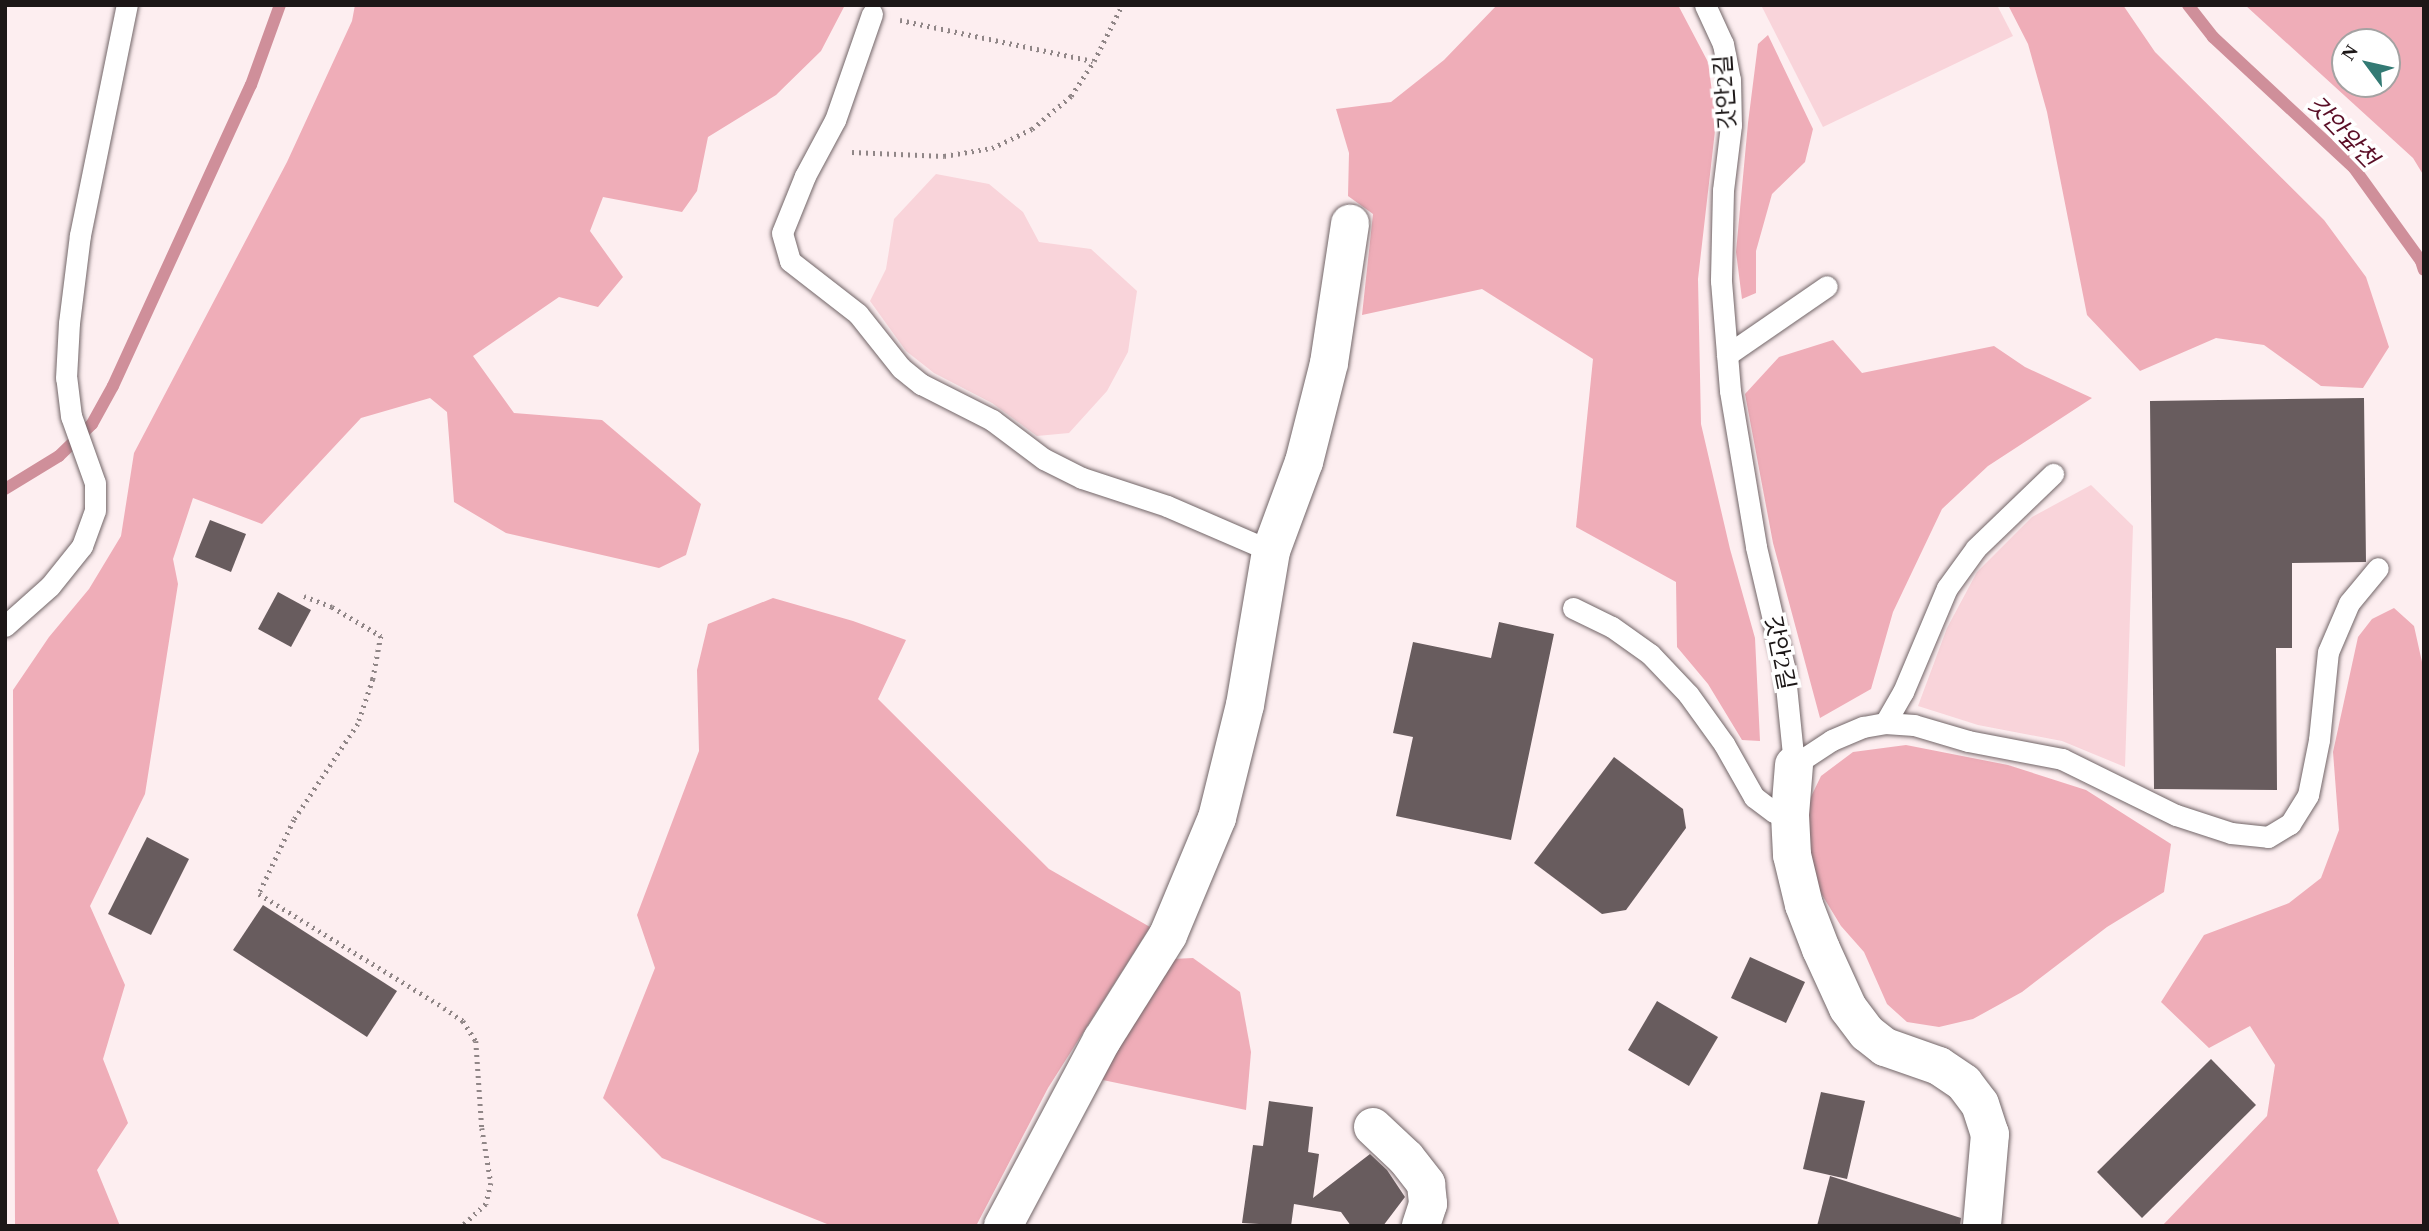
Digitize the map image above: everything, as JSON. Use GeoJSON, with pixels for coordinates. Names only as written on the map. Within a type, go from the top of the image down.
{"type":"FeatureCollection","features":[{"type":"Feature","properties":{"kind":"street"},"geometry":{"type":"LineString","coordinates":[[1003,1226],[1102,1040],[1168,935],[1217,818],[1245,705],[1270,551],[1304,462],[1329,363],[1350,224]]}},
{"type":"Feature","properties":{"kind":"street","name":"갓안2길"},"geometry":{"type":"LineString","coordinates":[[1794,765],[1790,815],[1792,855],[1804,905],[1848,1007],[1867,1032],[1885,1047],[1939,1066],[1964,1083],[1980,1104],[1990,1134],[1982,1226]]}},
{"type":"Feature","properties":{"kind":"street"},"geometry":{"type":"LineString","coordinates":[[1373,1126],[1406,1158],[1426,1184],[1428,1204],[1421,1226]]}},
{"type":"Feature","properties":{"kind":"lane"},"geometry":{"type":"LineString","coordinates":[[5,626],[50,586],[82,545],[95,510],[95,483],[71,416],[67,365],[80,235],[127,5]]}},
{"type":"Feature","properties":{"kind":"lane","name":"갓안2길"},"geometry":{"type":"LineString","coordinates":[[1705,5],[1723,44],[1730,79],[1731,125],[1723,190],[1721,281],[1727,355],[1756,547],[1784,666],[1794,765]]}},
{"type":"Feature","properties":{"kind":"lane"},"geometry":{"type":"LineString","coordinates":[[872,15],[835,120],[782,233],[790,261],[858,314],[901,368],[921,384],[992,420],[1044,459],[1082,478],[1167,506],[1270,551]]}},
{"type":"Feature","properties":{"kind":"lane"},"geometry":{"type":"LineString","coordinates":[[1727,355],[1827,286]]}},
{"type":"Feature","properties":{"kind":"lane"},"geometry":{"type":"LineString","coordinates":[[1885,723],[1902,692],[1947,588],[1976,548],[2053,474]]}},
{"type":"Feature","properties":{"kind":"lane"},"geometry":{"type":"LineString","coordinates":[[1794,765],[1832,740],[1863,727],[1885,723],[1914,725],[1968,741],[2062,759],[2176,815],[2231,833],[2268,837],[2290,824],[2308,795],[2319,740],[2328,652],[2349,603],[2378,568]]}},
{"type":"Feature","properties":{"kind":"lane"},"geometry":{"type":"LineString","coordinates":[[1573,608],[1612,627],[1650,654],[1688,694],[1724,744],[1754,797],[1774,812],[1790,815]]}},
{"type":"Feature","properties":{"kind":"path"},"geometry":{"type":"LineString","coordinates":[[820,148],[882,156],[944,156],[992,148],[1032,129],[1071,96],[1094,61],[1122,5]]}},
{"type":"Feature","properties":{"kind":"path"},"geometry":{"type":"LineString","coordinates":[[872,15],[1094,61]]}},
{"type":"Feature","properties":{"kind":"path"},"geometry":{"type":"LineString","coordinates":[[304,596],[332,607],[381,636],[373,679],[358,724],[294,820],[259,894],[463,1021],[476,1041],[482,1128],[491,1183],[486,1204],[463,1226]]}},
{"type":"Feature","properties":{"kind":"shaded area"},"geometry":{"type":"Polygon","coordinates":[[[355,5],[845,5],[821,51],[776,95],[708,137],[697,191],[682,212],[603,197],[590,231],[623,277],[598,307],[559,297],[473,356],[514,413],[602,420],[701,504],[686,555],[659,568],[506,533],[454,502],[447,412],[430,398],[361,418],[262,524],[193,498],[173,559],[178,584],[145,794],[90,906],[125,985],[103,1059],[128,1123],[97,1170],[120,1226],[15,1226],[13,690],[49,637],[89,589],[121,536],[134,453],[287,162],[352,21],[355,5]]]}},
{"type":"Feature","properties":{"kind":"shaded area"},"geometry":{"type":"Polygon","coordinates":[[[1497,5],[1678,5],[1708,62],[1716,122],[1698,279],[1701,424],[1730,549],[1755,638],[1760,741],[1742,740],[1708,684],[1677,647],[1676,582],[1576,527],[1593,359],[1482,289],[1362,315],[1373,214],[1348,196],[1349,153],[1336,109],[1391,102],[1444,60],[1497,5]]]}},
{"type":"Feature","properties":{"kind":"shaded area"},"geometry":{"type":"Polygon","coordinates":[[[1761,5],[1997,5],[2013,36],[1823,127],[1761,5]]]}},
{"type":"Feature","properties":{"kind":"shaded area"},"geometry":{"type":"Polygon","coordinates":[[[2008,5],[2123,5],[2155,52],[2324,220],[2366,277],[2389,347],[2363,388],[2321,386],[2264,345],[2216,338],[2140,371],[2087,315],[2047,112],[2028,44],[2008,5]]]}},
{"type":"Feature","properties":{"kind":"shaded area"},"geometry":{"type":"Polygon","coordinates":[[[2245,5],[2424,5],[2424,176],[2413,158],[2347,98],[2401,98],[2401,28],[2331,28],[2331,83],[2245,5]]]}},
{"type":"Feature","properties":{"kind":"shaded area"},"geometry":{"type":"Polygon","coordinates":[[[1768,35],[1813,129],[1805,162],[1772,194],[1756,251],[1756,293],[1742,299],[1736,252],[1748,123],[1758,44],[1768,35]]]}},
{"type":"Feature","properties":{"kind":"shaded area"},"geometry":{"type":"Polygon","coordinates":[[[936,174],[989,184],[1023,212],[1039,242],[1091,249],[1137,291],[1128,352],[1107,391],[1069,433],[1037,436],[992,403],[934,373],[906,351],[870,301],[886,269],[894,219],[936,174]]]}},
{"type":"Feature","properties":{"kind":"shaded area"},"geometry":{"type":"Polygon","coordinates":[[[1833,340],[1862,373],[1994,346],[2025,367],[2092,398],[1988,466],[1942,509],[1893,612],[1871,689],[1820,718],[1773,543],[1745,394],[1779,357],[1833,340]]]}},
{"type":"Feature","properties":{"kind":"shaded area"},"geometry":{"type":"Polygon","coordinates":[[[2091,485],[2133,526],[2125,767],[2062,741],[1978,725],[1918,706],[1947,628],[1977,572],[2032,517],[2091,485]]]}},
{"type":"Feature","properties":{"kind":"shaded area"},"geometry":{"type":"Polygon","coordinates":[[[773,598],[853,621],[906,640],[878,699],[1049,869],[1150,927],[1048,1088],[976,1226],[832,1226],[662,1158],[603,1098],[655,968],[637,915],[699,751],[697,670],[708,624],[773,598]]]}},
{"type":"Feature","properties":{"kind":"shaded area"},"geometry":{"type":"Polygon","coordinates":[[[2394,608],[2414,626],[2424,671],[2424,1226],[2162,1226],[2267,1116],[2275,1065],[2250,1026],[2209,1048],[2161,1002],[2204,935],[2289,903],[2321,878],[2339,830],[2333,752],[2358,637],[2372,619],[2394,608]]]}},
{"type":"Feature","properties":{"kind":"shaded area"},"geometry":{"type":"Polygon","coordinates":[[[1906,745],[2008,765],[2086,790],[2171,844],[2164,892],[2107,927],[2022,992],[1973,1019],[1939,1027],[1907,1022],[1887,1004],[1864,952],[1841,926],[1816,885],[1806,834],[1808,803],[1821,776],[1853,752],[1906,745]]]}},
{"type":"Feature","properties":{"kind":"shaded area"},"geometry":{"type":"Polygon","coordinates":[[[1193,958],[1240,992],[1251,1052],[1246,1110],[1098,1079],[1172,959],[1193,958]]]}},
{"type":"Feature","properties":{"kind":"building"},"geometry":{"type":"Polygon","coordinates":[[[2364,398],[2366,562],[2292,563],[2292,648],[2276,648],[2277,790],[2154,789],[2150,401],[2364,398]]]}},
{"type":"Feature","properties":{"kind":"building"},"geometry":{"type":"Polygon","coordinates":[[[210,520],[246,534],[231,572],[195,557],[210,520]]]}},
{"type":"Feature","properties":{"kind":"building"},"geometry":{"type":"Polygon","coordinates":[[[278,592],[311,610],[291,647],[258,629],[278,592]]]}},
{"type":"Feature","properties":{"kind":"building"},"geometry":{"type":"Polygon","coordinates":[[[1499,622],[1554,634],[1511,840],[1396,816],[1413,737],[1393,733],[1413,642],[1491,658],[1499,622]]]}},
{"type":"Feature","properties":{"kind":"building"},"geometry":{"type":"Polygon","coordinates":[[[1614,757],[1683,809],[1686,828],[1626,910],[1602,914],[1534,863],[1614,757]]]}},
{"type":"Feature","properties":{"kind":"building"},"geometry":{"type":"Polygon","coordinates":[[[147,837],[189,859],[151,935],[108,914],[147,837]]]}},
{"type":"Feature","properties":{"kind":"building"},"geometry":{"type":"Polygon","coordinates":[[[263,905],[397,991],[367,1037],[233,950],[263,905]]]}},
{"type":"Feature","properties":{"kind":"building"},"geometry":{"type":"Polygon","coordinates":[[[1750,957],[1805,982],[1786,1023],[1731,998],[1750,957]]]}},
{"type":"Feature","properties":{"kind":"building"},"geometry":{"type":"Polygon","coordinates":[[[1657,1001],[1718,1037],[1689,1086],[1628,1050],[1657,1001]]]}},
{"type":"Feature","properties":{"kind":"building"},"geometry":{"type":"Polygon","coordinates":[[[2211,1059],[2256,1105],[2142,1218],[2097,1172],[2211,1059]]]}},
{"type":"Feature","properties":{"kind":"building"},"geometry":{"type":"Polygon","coordinates":[[[1821,1092],[1865,1101],[1847,1179],[1803,1169],[1821,1092]]]}},
{"type":"Feature","properties":{"kind":"building"},"geometry":{"type":"Polygon","coordinates":[[[1269,1101],[1313,1107],[1308,1152],[1319,1154],[1313,1198],[1370,1154],[1387,1170],[1405,1197],[1383,1226],[1351,1226],[1341,1212],[1294,1204],[1291,1226],[1242,1223],[1253,1145],[1263,1146],[1269,1101]]]}},
{"type":"Feature","properties":{"kind":"building"},"geometry":{"type":"Polygon","coordinates":[[[1830,1176],[1961,1218],[1960,1226],[1817,1226],[1830,1176]]]}},
{"type":"Feature","properties":{"kind":"waterway"},"geometry":{"type":"LineString","coordinates":[[5,489],[59,456],[92,424],[113,386],[251,85],[280,5]]}},
{"type":"Feature","properties":{"kind":"waterway","name":"갓안앞천"},"geometry":{"type":"LineString","coordinates":[[2188,5],[2213,37],[2354,168],[2421,261],[2424,270]]}}]}
